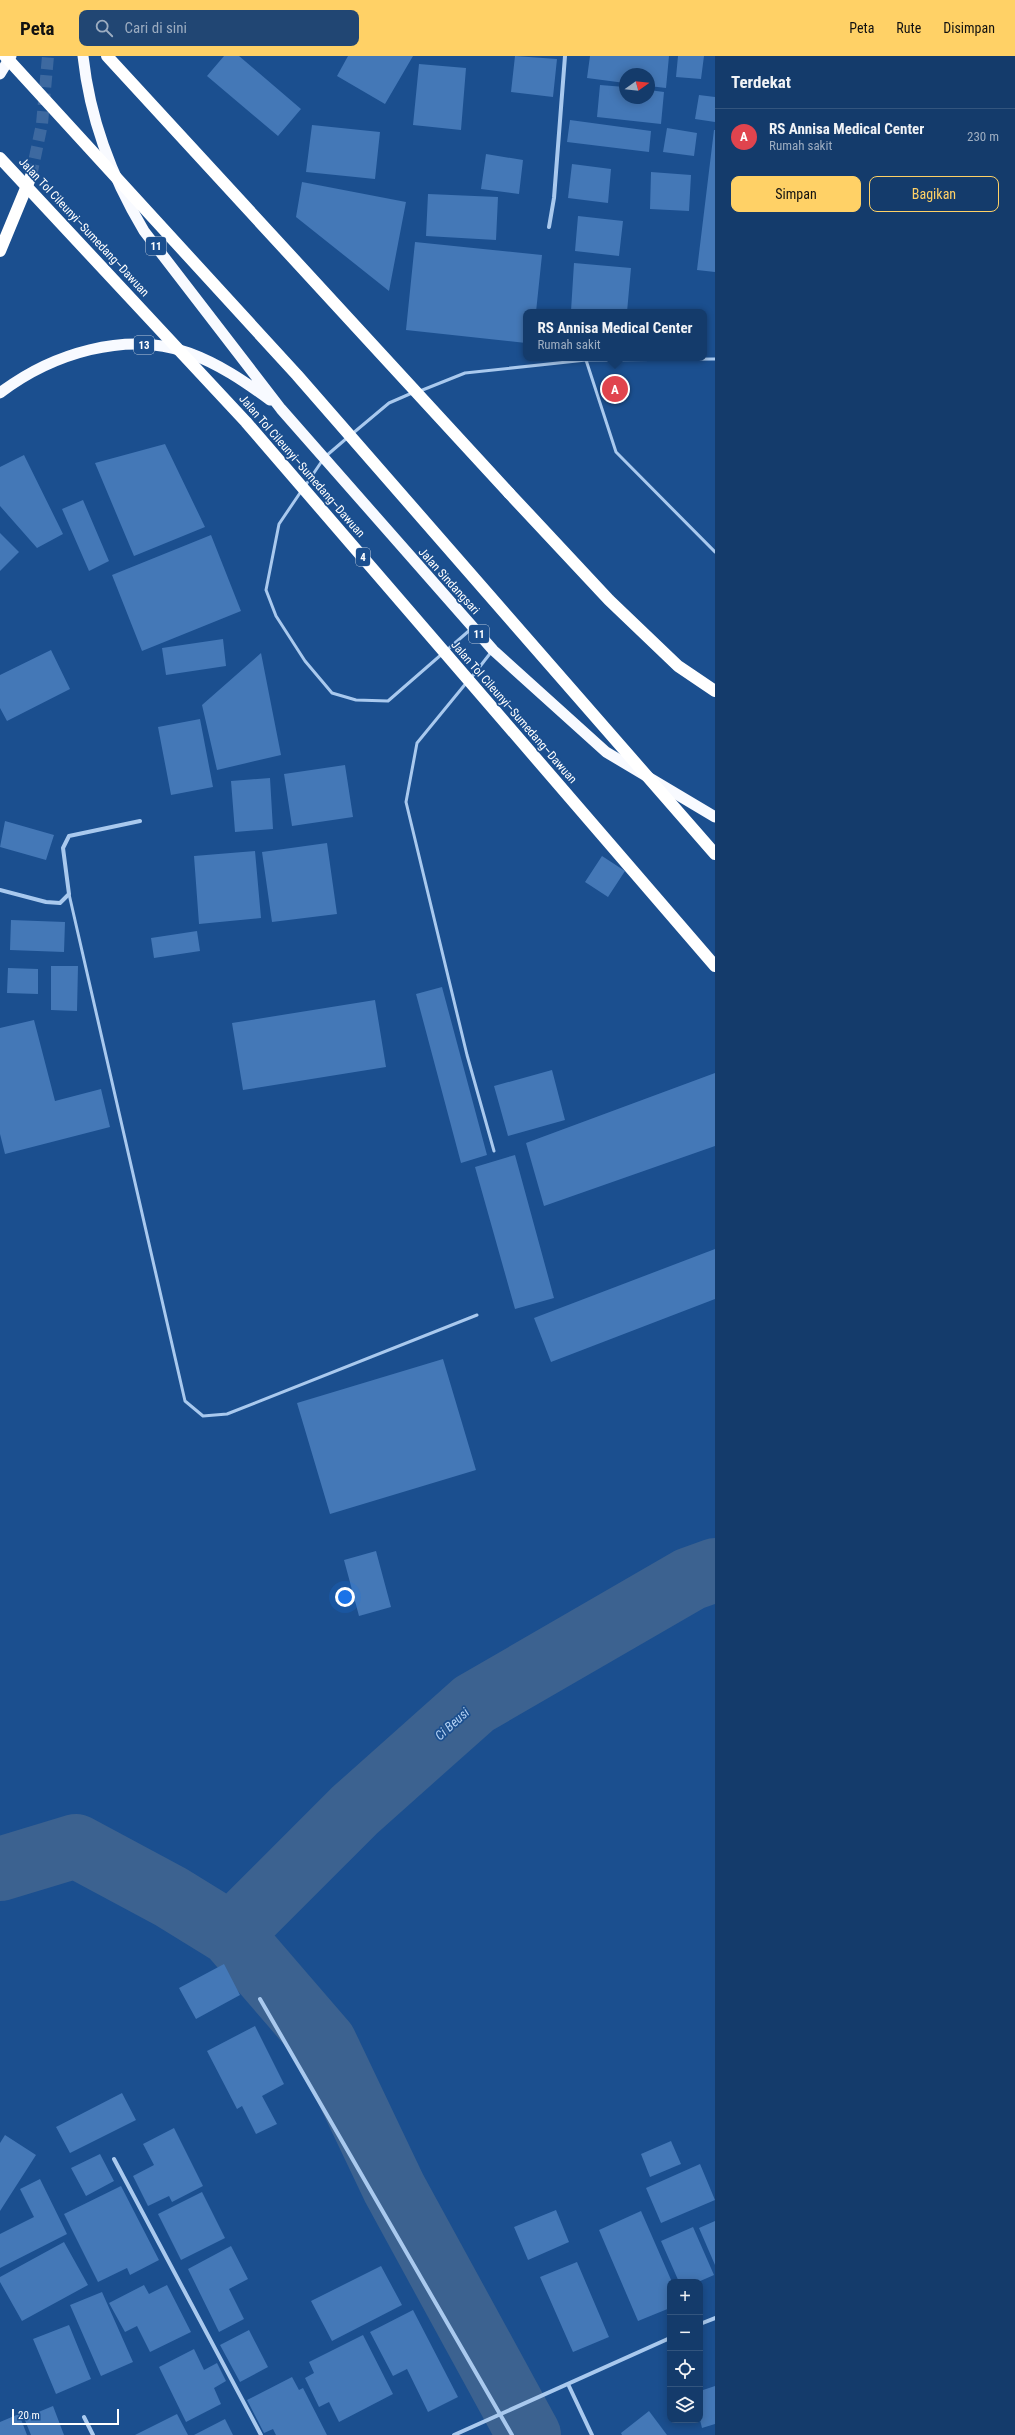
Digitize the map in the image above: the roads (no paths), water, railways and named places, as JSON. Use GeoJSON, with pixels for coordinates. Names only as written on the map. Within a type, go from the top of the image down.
{"type":"FeatureCollection","features":[{"type":"Feature","properties":{"kind":"highway"},"geometry":{"type":"LineString","coordinates":[[5,56],[297,375],[715,854]]}},
{"type":"Feature","properties":{"kind":"highway"},"geometry":{"type":"LineString","coordinates":[[0,74],[11,56]]}},
{"type":"Feature","properties":{"kind":"highway","name":"11"},"geometry":{"type":"LineString","coordinates":[[83,56],[87,89],[96,126],[109,165],[129,206],[144,231],[281,409]]}},
{"type":"Feature","properties":{"kind":"highway"},"geometry":{"type":"LineString","coordinates":[[106,56],[509,493],[610,600],[672,661],[715,691]]}},
{"type":"Feature","properties":{"kind":"highway","name":"Jalan Tol Cileunyi–Sumedang–Dawuan"},"geometry":{"type":"LineString","coordinates":[[0,158],[246,422],[715,966]]}},
{"type":"Feature","properties":{"kind":"highway"},"geometry":{"type":"LineString","coordinates":[[0,251],[31,176]]}},
{"type":"Feature","properties":{"kind":"highway","name":"13"},"geometry":{"type":"LineString","coordinates":[[0,393],[38,368],[67,356],[100,347],[128,344],[148,345],[187,352],[214,363],[243,380],[281,409]]}},
{"type":"Feature","properties":{"kind":"highway","name":"Jalan Sindangsari"},"geometry":{"type":"LineString","coordinates":[[281,409],[493,650],[606,752],[715,817]]}},
{"type":"Feature","properties":{"kind":"street"},"geometry":{"type":"LineString","coordinates":[[549,227],[554,198],[565,56]]}},
{"type":"Feature","properties":{"kind":"street"},"geometry":{"type":"LineString","coordinates":[[0,890],[46,902],[60,903],[70,894],[63,848],[69,836],[140,821]]}},
{"type":"Feature","properties":{"kind":"street"},"geometry":{"type":"LineString","coordinates":[[260,1998],[512,2435]]}},
{"type":"Feature","properties":{"kind":"street"},"geometry":{"type":"LineString","coordinates":[[114,2159],[261,2435]]}},
{"type":"Feature","properties":{"kind":"street"},"geometry":{"type":"LineString","coordinates":[[703,2323],[715,2318]]}},
{"type":"Feature","properties":{"kind":"street"},"geometry":{"type":"LineString","coordinates":[[454,2435],[667,2339]]}},
{"type":"Feature","properties":{"kind":"street"},"geometry":{"type":"LineString","coordinates":[[568,2384],[592,2435]]}},
{"type":"Feature","properties":{"kind":"street"},"geometry":{"type":"LineString","coordinates":[[84,2417],[93,2435]]}},
{"type":"Feature","properties":{"kind":"lane"},"geometry":{"type":"LineString","coordinates":[[473,628],[388,701],[356,700],[332,693],[305,661],[276,616],[266,590],[278,524],[324,458],[388,403],[465,373],[577,361]]}},
{"type":"Feature","properties":{"kind":"lane"},"geometry":{"type":"LineString","coordinates":[[586,361],[616,452],[715,552]]}},
{"type":"Feature","properties":{"kind":"lane"},"geometry":{"type":"LineString","coordinates":[[493,650],[417,743],[406,802],[467,1055],[494,1151]]}},
{"type":"Feature","properties":{"kind":"lane"},"geometry":{"type":"LineString","coordinates":[[70,894],[184,1401],[203,1416],[227,1414],[477,1315]]}},
{"type":"Feature","properties":{"kind":"waterway","name":"Ci Beusi"},"geometry":{"type":"LineString","coordinates":[[231,1934],[355,1810],[474,1704],[690,1579],[715,1570]]}},
{"type":"Feature","properties":{"kind":"waterway"},"geometry":{"type":"LineString","coordinates":[[0,1869],[76,1846],[171,1897],[231,1934],[325,2043],[394,2188],[529,2435]]}},
{"type":"Feature","properties":{"kind":"tunnel"},"geometry":{"type":"LineString","coordinates":[[31,176],[42,124],[48,56]]}},
{"type":"Feature","properties":{"kind":"place","name":"RS Annisa Medical Center"},"geometry":{"type":"Point","coordinates":[615,389]}}]}
